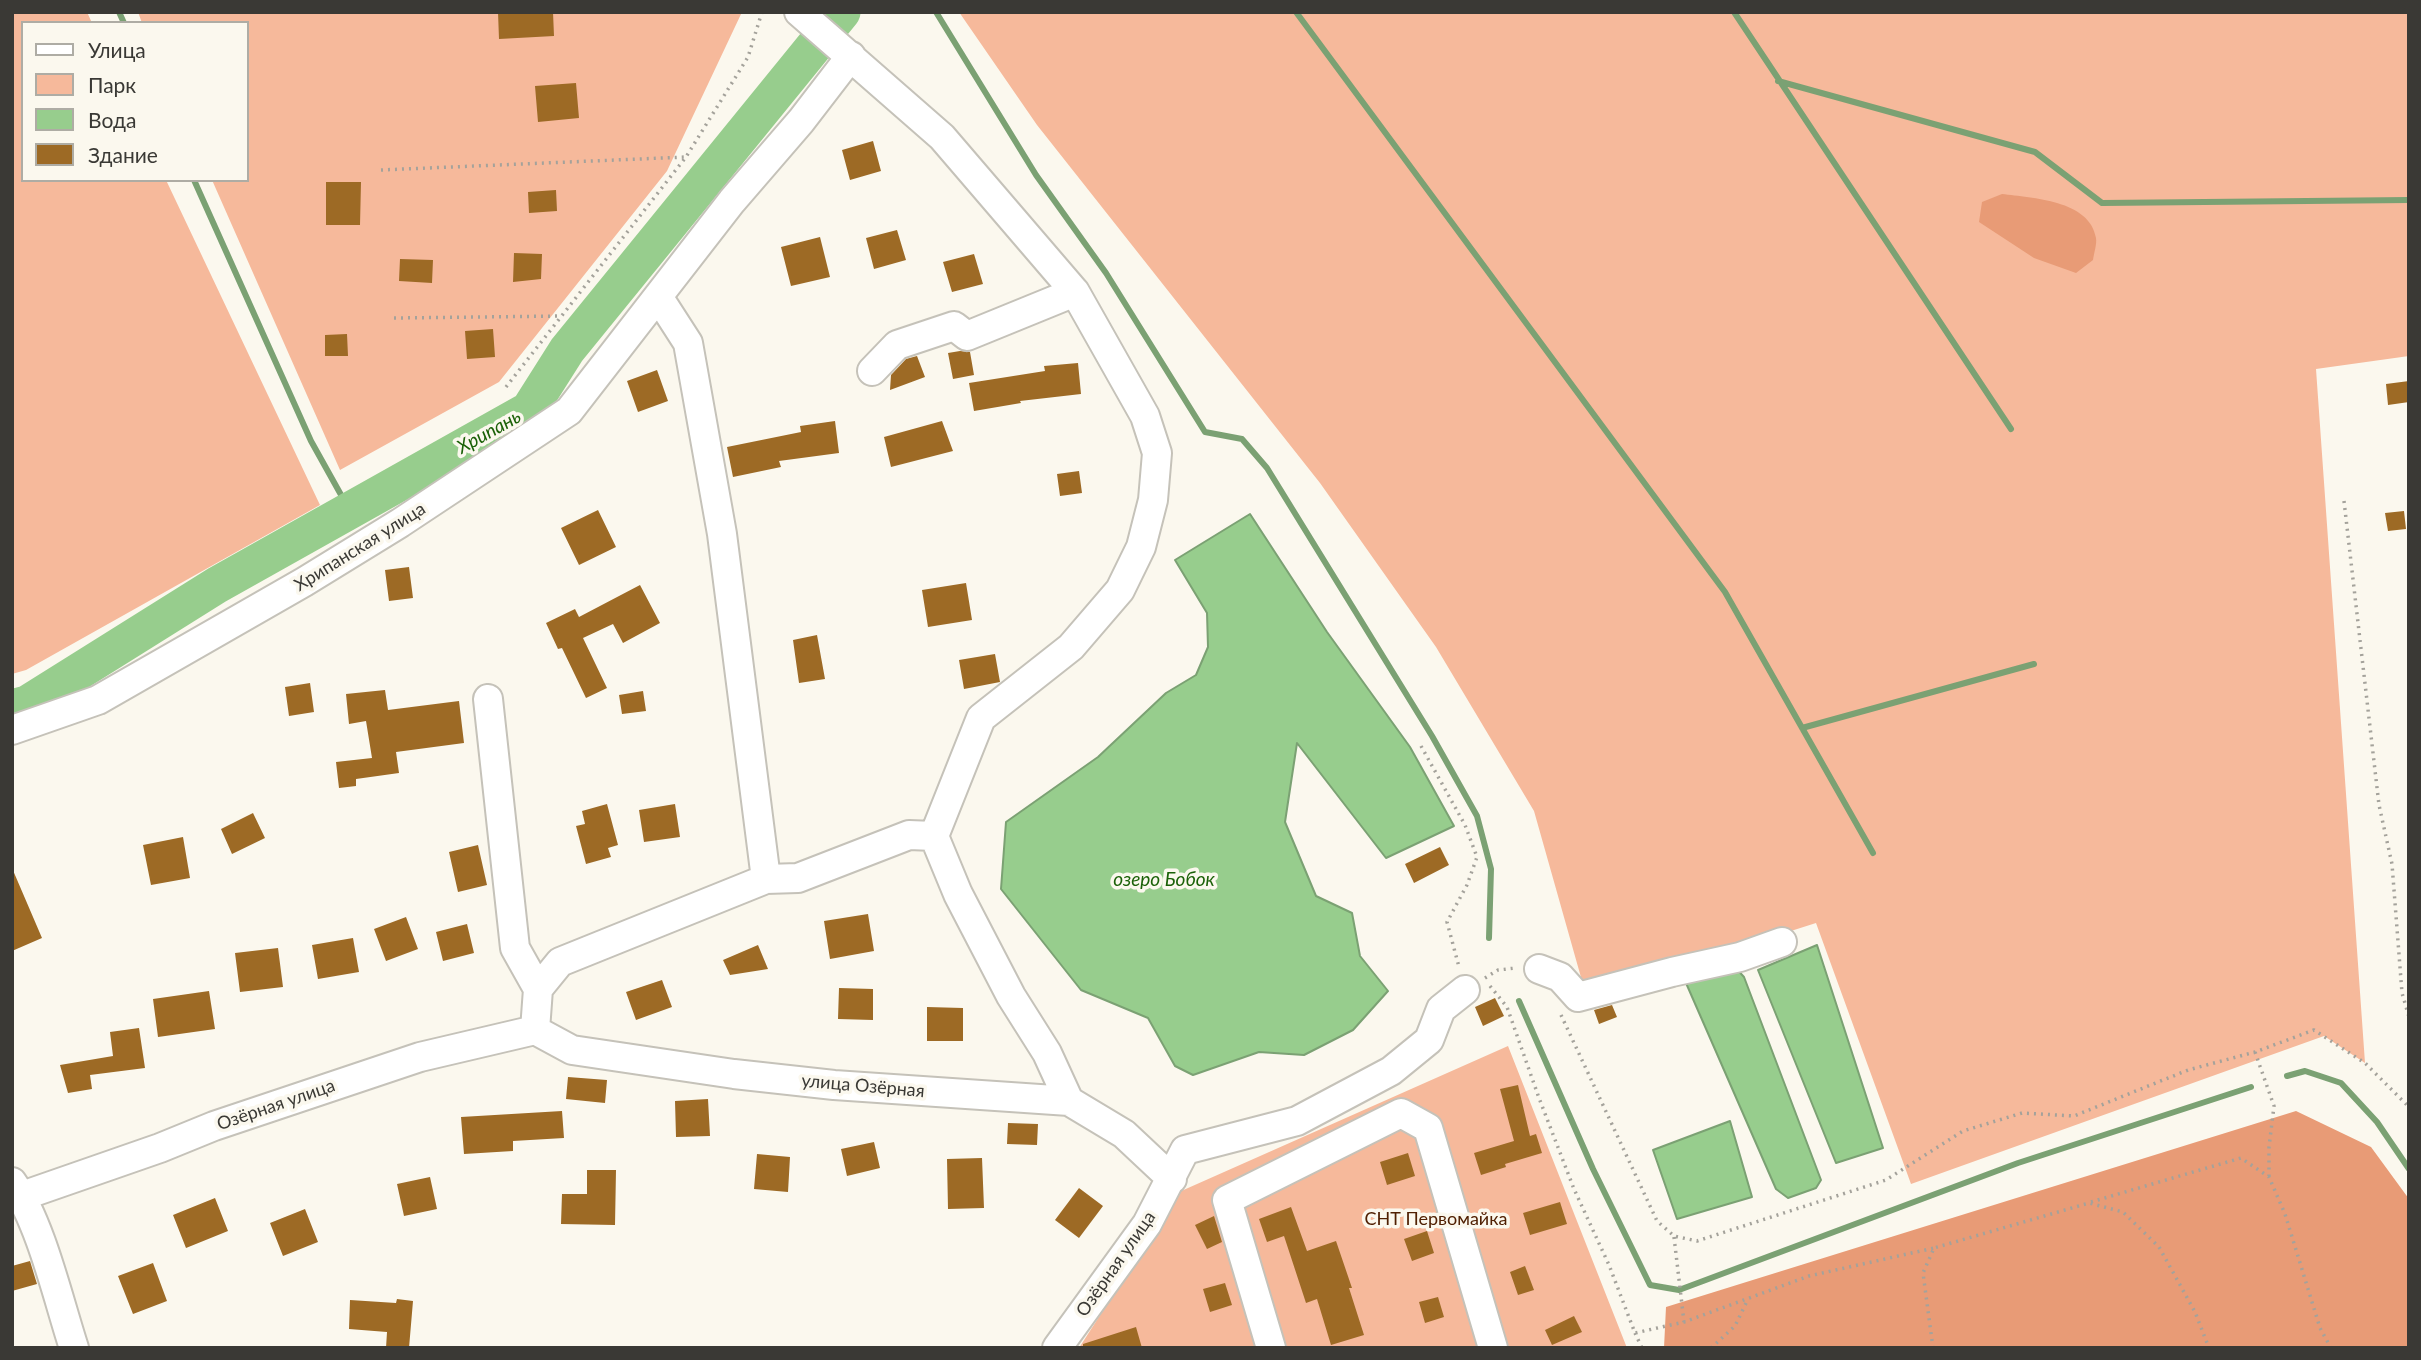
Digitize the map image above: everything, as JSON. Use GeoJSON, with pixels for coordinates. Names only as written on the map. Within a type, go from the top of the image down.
{"type":"FeatureCollection","features":[{"type":"Feature","properties":{"kind":"street"},"geometry":{"type":"LineString","coordinates":[[799,12],[942,137],[1075,292],[1145,416],[1157,453],[1150,512],[1140,547],[1120,590],[1071,647],[981,718],[934,836],[958,894],[1011,996],[1047,1053],[1069,1101]]}},
{"type":"Feature","properties":{"kind":"street","name":"Хрипанская улица"},"geometry":{"type":"LineString","coordinates":[[12,730],[98,700],[304,582],[400,523],[569,411],[732,201],[801,121],[843,50]]}},
{"type":"Feature","properties":{"kind":"street"},"geometry":{"type":"LineString","coordinates":[[872,371],[897,345],[954,326],[967,336],[1075,292]]}},
{"type":"Feature","properties":{"kind":"street"},"geometry":{"type":"LineString","coordinates":[[659,298],[688,344],[722,534],[766,879]]}},
{"type":"Feature","properties":{"kind":"street"},"geometry":{"type":"LineString","coordinates":[[488,699],[515,948],[538,989],[535,1030]]}},
{"type":"Feature","properties":{"kind":"street"},"geometry":{"type":"LineString","coordinates":[[538,989],[560,962],[766,879],[798,878],[909,835],[934,836]]}},
{"type":"Feature","properties":{"kind":"street"},"geometry":{"type":"LineString","coordinates":[[1539,969],[1560,977],[1578,997],[1740,957],[1782,942]]}},
{"type":"Feature","properties":{"kind":"street","name":"Озёрная улица"},"geometry":{"type":"LineString","coordinates":[[1057,1348],[1147,1224],[1185,1150],[1297,1121],[1391,1071],[1429,1040],[1441,1009],[1475,984]]}},
{"type":"Feature","properties":{"kind":"street","name":"Озёрная улица"},"geometry":{"type":"LineString","coordinates":[[17,1189],[160,1147],[214,1126],[420,1057],[535,1030]]}},
{"type":"Feature","properties":{"kind":"street","name":"улица Озёрная"},"geometry":{"type":"LineString","coordinates":[[535,1030],[572,1050],[734,1074],[834,1085],[1069,1101],[1124,1134],[1172,1179]]}},
{"type":"Feature","properties":{"kind":"street"},"geometry":{"type":"LineString","coordinates":[[1272,1348],[1227,1200],[1401,1114],[1428,1128],[1493,1348]]}},
{"type":"Feature","properties":{"kind":"street"},"geometry":{"type":"LineString","coordinates":[[17,1189],[43,1250],[74,1348]]}},
{"type":"Feature","properties":{"kind":"path"},"geometry":{"type":"LineString","coordinates":[[506,387],[687,157],[748,57],[762,12]]}},
{"type":"Feature","properties":{"kind":"path"},"geometry":{"type":"LineString","coordinates":[[381,170],[687,157]]}},
{"type":"Feature","properties":{"kind":"path"},"geometry":{"type":"LineString","coordinates":[[394,318],[561,316]]}},
{"type":"Feature","properties":{"kind":"path"},"geometry":{"type":"LineString","coordinates":[[2344,501],[2379,805],[2392,864],[2402,993],[2409,1017]]}},
{"type":"Feature","properties":{"kind":"path"},"geometry":{"type":"LineString","coordinates":[[1421,746],[1465,825],[1477,857],[1467,885],[1447,922],[1475,984],[1507,1007],[1574,1189],[1609,1265],[1642,1348]]}},
{"type":"Feature","properties":{"kind":"path"},"geometry":{"type":"LineString","coordinates":[[1475,984],[1499,970],[1539,969]]}},
{"type":"Feature","properties":{"kind":"path"},"geometry":{"type":"LineString","coordinates":[[1556,1004],[1657,1221],[1674,1236],[1697,1241],[1886,1180],[1963,1131],[2022,1113],[2074,1116],[2188,1070],[2255,1052],[2314,1030],[2365,1063],[2409,1107]]}},
{"type":"Feature","properties":{"kind":"path"},"geometry":{"type":"LineString","coordinates":[[2255,1052],[2274,1106],[2269,1147],[2269,1177],[2285,1214],[2320,1328],[2331,1348]]}},
{"type":"Feature","properties":{"kind":"path"},"geometry":{"type":"LineString","coordinates":[[1636,1333],[1684,1322],[1809,1276],[1934,1248],[2241,1158],[2269,1177]]}},
{"type":"Feature","properties":{"kind":"path"},"geometry":{"type":"LineString","coordinates":[[2089,1203],[2123,1212],[2159,1247],[2196,1312],[2209,1348]]}},
{"type":"Feature","properties":{"kind":"path"},"geometry":{"type":"LineString","coordinates":[[1674,1236],[1684,1322]]}},
{"type":"Feature","properties":{"kind":"path"},"geometry":{"type":"LineString","coordinates":[[1933,1348],[1923,1273],[1934,1248]]}},
{"type":"Feature","properties":{"kind":"path"},"geometry":{"type":"LineString","coordinates":[[1711,1348],[1735,1326],[1749,1297]]}},
{"type":"Feature","properties":{"kind":"green space"},"geometry":{"type":"Polygon","coordinates":[[[12,12],[87,12],[91,21],[21,21],[21,182],[167,182],[320,505],[26,670],[12,674],[12,12]]]}},
{"type":"Feature","properties":{"kind":"green space"},"geometry":{"type":"Polygon","coordinates":[[[138,12],[742,12],[667,171],[499,382],[340,470],[213,182],[248,182],[248,21],[141,21],[138,12]]]}},
{"type":"Feature","properties":{"kind":"green space"},"geometry":{"type":"Polygon","coordinates":[[[959,12],[2409,12],[2409,356],[2316,369],[2365,1063],[2324,1036],[1911,1184],[1816,923],[1725,952],[1584,988],[1534,811],[1436,647],[1320,483],[1037,125],[959,12]]]}},
{"type":"Feature","properties":{"kind":"green space","name":"СНТ Первомайка"},"geometry":{"type":"Polygon","coordinates":[[[1508,1046],[1627,1348],[1079,1348],[1179,1192],[1508,1046]]]}},
{"type":"Feature","properties":{"kind":"shaded area"},"geometry":{"type":"Polygon","coordinates":[[[2002,194],[2058,203],[2072,208],[2091,225],[2096,238],[2093,260],[2076,273],[2034,258],[1979,222],[1982,202],[2002,194]]]}},
{"type":"Feature","properties":{"kind":"shaded area"},"geometry":{"type":"Polygon","coordinates":[[[2296,1111],[2371,1147],[2409,1199],[2409,1348],[1664,1348],[1666,1307],[2296,1111]]]}},
{"type":"Feature","properties":{"kind":"water","name":"озеро Бобок"},"geometry":{"type":"Polygon","coordinates":[[[1250,514],[1327,632],[1410,747],[1454,826],[1386,858],[1297,743],[1285,822],[1316,896],[1352,913],[1360,956],[1388,991],[1353,1030],[1304,1055],[1259,1052],[1193,1075],[1175,1066],[1148,1018],[1081,990],[1001,889],[1006,822],[1098,757],[1166,693],[1196,675],[1208,647],[1207,613],[1175,560],[1250,514]]]}},
{"type":"Feature","properties":{"kind":"water"},"geometry":{"type":"Polygon","coordinates":[[[1817,945],[1883,1148],[1836,1163],[1758,970],[1817,945]]]}},
{"type":"Feature","properties":{"kind":"water"},"geometry":{"type":"Polygon","coordinates":[[[1733,965],[1744,977],[1821,1180],[1816,1188],[1788,1198],[1776,1189],[1686,983],[1693,974],[1733,965]]]}},
{"type":"Feature","properties":{"kind":"water"},"geometry":{"type":"Polygon","coordinates":[[[1730,1121],[1752,1197],[1677,1219],[1653,1150],[1730,1121]]]}},
{"type":"Feature","properties":{"kind":"building"},"geometry":{"type":"Polygon","coordinates":[[[498,12],[553,12],[554,36],[499,39],[498,12]]]}},
{"type":"Feature","properties":{"kind":"building"},"geometry":{"type":"Polygon","coordinates":[[[576,83],[579,118],[538,122],[535,86],[576,83]]]}},
{"type":"Feature","properties":{"kind":"building"},"geometry":{"type":"Polygon","coordinates":[[[873,141],[881,171],[850,180],[842,150],[873,141]]]}},
{"type":"Feature","properties":{"kind":"building"},"geometry":{"type":"Polygon","coordinates":[[[326,182],[361,182],[360,225],[326,225],[326,182]]]}},
{"type":"Feature","properties":{"kind":"building"},"geometry":{"type":"Polygon","coordinates":[[[556,190],[557,211],[529,213],[528,192],[556,190]]]}},
{"type":"Feature","properties":{"kind":"building"},"geometry":{"type":"Polygon","coordinates":[[[897,230],[906,260],[874,269],[866,238],[897,230]]]}},
{"type":"Feature","properties":{"kind":"building"},"geometry":{"type":"Polygon","coordinates":[[[820,237],[830,277],[791,286],[781,247],[820,237]]]}},
{"type":"Feature","properties":{"kind":"building"},"geometry":{"type":"Polygon","coordinates":[[[514,253],[542,254],[541,279],[513,282],[514,253]]]}},
{"type":"Feature","properties":{"kind":"building"},"geometry":{"type":"Polygon","coordinates":[[[974,254],[983,284],[952,292],[943,262],[974,254]]]}},
{"type":"Feature","properties":{"kind":"building"},"geometry":{"type":"Polygon","coordinates":[[[400,259],[433,260],[432,283],[399,281],[400,259]]]}},
{"type":"Feature","properties":{"kind":"building"},"geometry":{"type":"Polygon","coordinates":[[[493,329],[495,357],[467,359],[465,331],[493,329]]]}},
{"type":"Feature","properties":{"kind":"building"},"geometry":{"type":"Polygon","coordinates":[[[347,334],[348,356],[325,356],[325,335],[347,334]]]}},
{"type":"Feature","properties":{"kind":"building"},"geometry":{"type":"Polygon","coordinates":[[[970,352],[974,375],[953,379],[948,353],[970,352]]]}},
{"type":"Feature","properties":{"kind":"building"},"geometry":{"type":"Polygon","coordinates":[[[917,356],[925,377],[890,390],[891,375],[906,359],[917,356]]]}},
{"type":"Feature","properties":{"kind":"building"},"geometry":{"type":"Polygon","coordinates":[[[1078,363],[1081,394],[1020,401],[1021,403],[974,411],[969,383],[1045,371],[1044,366],[1078,363]]]}},
{"type":"Feature","properties":{"kind":"building"},"geometry":{"type":"Polygon","coordinates":[[[657,370],[668,401],[638,412],[627,381],[657,370]]]}},
{"type":"Feature","properties":{"kind":"building"},"geometry":{"type":"Polygon","coordinates":[[[2409,381],[2409,402],[2388,405],[2386,384],[2409,381]]]}},
{"type":"Feature","properties":{"kind":"building"},"geometry":{"type":"Polygon","coordinates":[[[835,421],[839,453],[779,461],[781,467],[733,477],[727,447],[801,432],[800,426],[835,421]]]}},
{"type":"Feature","properties":{"kind":"building"},"geometry":{"type":"Polygon","coordinates":[[[942,421],[953,451],[891,467],[884,437],[942,421]]]}},
{"type":"Feature","properties":{"kind":"building"},"geometry":{"type":"Polygon","coordinates":[[[1079,471],[1082,493],[1060,496],[1057,474],[1079,471]]]}},
{"type":"Feature","properties":{"kind":"building"},"geometry":{"type":"Polygon","coordinates":[[[598,510],[616,547],[579,565],[561,528],[598,510]]]}},
{"type":"Feature","properties":{"kind":"building"},"geometry":{"type":"Polygon","coordinates":[[[2404,511],[2406,529],[2388,531],[2385,513],[2404,511]]]}},
{"type":"Feature","properties":{"kind":"building"},"geometry":{"type":"Polygon","coordinates":[[[409,567],[413,598],[389,601],[385,570],[409,567]]]}},
{"type":"Feature","properties":{"kind":"building"},"geometry":{"type":"Polygon","coordinates":[[[966,583],[972,620],[928,627],[922,590],[966,583]]]}},
{"type":"Feature","properties":{"kind":"building"},"geometry":{"type":"Polygon","coordinates":[[[640,585],[660,623],[623,643],[613,624],[583,638],[607,688],[586,698],[562,648],[558,649],[546,623],[575,609],[579,617],[640,585]]]}},
{"type":"Feature","properties":{"kind":"building"},"geometry":{"type":"Polygon","coordinates":[[[817,635],[825,679],[799,683],[793,640],[817,635]]]}},
{"type":"Feature","properties":{"kind":"building"},"geometry":{"type":"Polygon","coordinates":[[[995,654],[1000,682],[964,689],[959,660],[995,654]]]}},
{"type":"Feature","properties":{"kind":"building"},"geometry":{"type":"Polygon","coordinates":[[[310,683],[314,712],[289,716],[285,687],[310,683]]]}},
{"type":"Feature","properties":{"kind":"building"},"geometry":{"type":"Polygon","coordinates":[[[385,690],[388,710],[459,701],[464,743],[396,752],[399,773],[356,779],[356,786],[339,788],[336,762],[372,758],[366,721],[349,724],[346,694],[385,690]]]}},
{"type":"Feature","properties":{"kind":"building"},"geometry":{"type":"Polygon","coordinates":[[[643,691],[646,711],[622,714],[619,695],[643,691]]]}},
{"type":"Feature","properties":{"kind":"building"},"geometry":{"type":"Polygon","coordinates":[[[607,804],[618,845],[608,848],[611,857],[586,864],[576,826],[585,824],[582,811],[607,804]]]}},
{"type":"Feature","properties":{"kind":"building"},"geometry":{"type":"Polygon","coordinates":[[[675,804],[680,837],[644,842],[639,810],[675,804]]]}},
{"type":"Feature","properties":{"kind":"building"},"geometry":{"type":"Polygon","coordinates":[[[253,813],[265,838],[232,854],[221,829],[253,813]]]}},
{"type":"Feature","properties":{"kind":"building"},"geometry":{"type":"Polygon","coordinates":[[[183,837],[190,878],[151,885],[143,845],[183,837]]]}},
{"type":"Feature","properties":{"kind":"building"},"geometry":{"type":"Polygon","coordinates":[[[478,845],[487,885],[458,892],[449,852],[478,845]]]}},
{"type":"Feature","properties":{"kind":"building"},"geometry":{"type":"Polygon","coordinates":[[[1440,847],[1449,865],[1414,883],[1405,864],[1440,847]]]}},
{"type":"Feature","properties":{"kind":"building"},"geometry":{"type":"Polygon","coordinates":[[[12,868],[42,938],[12,951],[12,868]]]}},
{"type":"Feature","properties":{"kind":"building"},"geometry":{"type":"Polygon","coordinates":[[[868,914],[874,951],[830,959],[824,921],[868,914]]]}},
{"type":"Feature","properties":{"kind":"building"},"geometry":{"type":"Polygon","coordinates":[[[406,917],[418,949],[386,961],[374,929],[406,917]]]}},
{"type":"Feature","properties":{"kind":"building"},"geometry":{"type":"Polygon","coordinates":[[[467,924],[474,953],[443,961],[436,932],[467,924]]]}},
{"type":"Feature","properties":{"kind":"building"},"geometry":{"type":"Polygon","coordinates":[[[353,938],[359,972],[318,979],[312,945],[353,938]]]}},
{"type":"Feature","properties":{"kind":"building"},"geometry":{"type":"Polygon","coordinates":[[[758,945],[768,969],[730,975],[723,960],[758,945]]]}},
{"type":"Feature","properties":{"kind":"building"},"geometry":{"type":"Polygon","coordinates":[[[278,948],[283,987],[240,992],[235,953],[278,948]]]}},
{"type":"Feature","properties":{"kind":"building"},"geometry":{"type":"Polygon","coordinates":[[[662,980],[672,1007],[636,1020],[626,992],[662,980]]]}},
{"type":"Feature","properties":{"kind":"building"},"geometry":{"type":"Polygon","coordinates":[[[839,988],[873,989],[873,1020],[838,1019],[839,988]]]}},
{"type":"Feature","properties":{"kind":"building"},"geometry":{"type":"Polygon","coordinates":[[[209,991],[215,1029],[158,1037],[153,999],[209,991]]]}},
{"type":"Feature","properties":{"kind":"building"},"geometry":{"type":"Polygon","coordinates":[[[1495,998],[1504,1016],[1483,1026],[1475,1007],[1495,998]]]}},
{"type":"Feature","properties":{"kind":"building"},"geometry":{"type":"Polygon","coordinates":[[[1612,1005],[1617,1017],[1599,1024],[1594,1010],[1612,1005]]]}},
{"type":"Feature","properties":{"kind":"building"},"geometry":{"type":"Polygon","coordinates":[[[927,1007],[963,1008],[963,1041],[927,1041],[927,1007]]]}},
{"type":"Feature","properties":{"kind":"building"},"geometry":{"type":"Polygon","coordinates":[[[139,1028],[145,1068],[90,1075],[92,1089],[68,1093],[60,1065],[113,1056],[110,1032],[139,1028]]]}},
{"type":"Feature","properties":{"kind":"building"},"geometry":{"type":"Polygon","coordinates":[[[568,1077],[607,1080],[605,1103],[566,1099],[568,1077]]]}},
{"type":"Feature","properties":{"kind":"building"},"geometry":{"type":"Polygon","coordinates":[[[1518,1085],[1530,1136],[1536,1134],[1542,1153],[1505,1164],[1506,1167],[1481,1175],[1474,1153],[1514,1141],[1500,1089],[1518,1085]]]}},
{"type":"Feature","properties":{"kind":"building"},"geometry":{"type":"Polygon","coordinates":[[[708,1099],[710,1136],[676,1137],[675,1101],[708,1099]]]}},
{"type":"Feature","properties":{"kind":"building"},"geometry":{"type":"Polygon","coordinates":[[[562,1111],[564,1138],[513,1141],[513,1151],[464,1154],[461,1117],[562,1111]]]}},
{"type":"Feature","properties":{"kind":"building"},"geometry":{"type":"Polygon","coordinates":[[[1008,1123],[1038,1124],[1037,1145],[1007,1144],[1008,1123]]]}},
{"type":"Feature","properties":{"kind":"building"},"geometry":{"type":"Polygon","coordinates":[[[874,1142],[880,1168],[847,1176],[841,1149],[874,1142]]]}},
{"type":"Feature","properties":{"kind":"building"},"geometry":{"type":"Polygon","coordinates":[[[1408,1153],[1415,1176],[1387,1185],[1380,1162],[1408,1153]]]}},
{"type":"Feature","properties":{"kind":"building"},"geometry":{"type":"Polygon","coordinates":[[[757,1154],[790,1157],[788,1192],[754,1189],[757,1154]]]}},
{"type":"Feature","properties":{"kind":"building"},"geometry":{"type":"Polygon","coordinates":[[[982,1158],[984,1208],[948,1209],[947,1159],[982,1158]]]}},
{"type":"Feature","properties":{"kind":"building"},"geometry":{"type":"Polygon","coordinates":[[[587,1170],[616,1170],[615,1225],[561,1224],[562,1194],[587,1194],[587,1170]]]}},
{"type":"Feature","properties":{"kind":"building"},"geometry":{"type":"Polygon","coordinates":[[[430,1177],[437,1209],[404,1216],[397,1184],[430,1177]]]}},
{"type":"Feature","properties":{"kind":"building"},"geometry":{"type":"Polygon","coordinates":[[[1079,1188],[1103,1206],[1079,1238],[1055,1220],[1079,1188]]]}},
{"type":"Feature","properties":{"kind":"building"},"geometry":{"type":"Polygon","coordinates":[[[215,1198],[228,1231],[186,1248],[173,1215],[215,1198]]]}},
{"type":"Feature","properties":{"kind":"building"},"geometry":{"type":"Polygon","coordinates":[[[1560,1202],[1567,1224],[1530,1235],[1523,1213],[1560,1202]]]}},
{"type":"Feature","properties":{"kind":"building"},"geometry":{"type":"Polygon","coordinates":[[[1291,1207],[1307,1251],[1336,1241],[1364,1335],[1331,1345],[1317,1299],[1306,1303],[1284,1236],[1267,1242],[1259,1219],[1291,1207]]]}},
{"type":"Feature","properties":{"kind":"building"},"geometry":{"type":"Polygon","coordinates":[[[305,1209],[318,1242],[283,1256],[270,1223],[305,1209]]]}},
{"type":"Feature","properties":{"kind":"building"},"geometry":{"type":"Polygon","coordinates":[[[1214,1216],[1222,1242],[1207,1249],[1195,1225],[1214,1216]]]}},
{"type":"Feature","properties":{"kind":"building"},"geometry":{"type":"Polygon","coordinates":[[[1427,1231],[1434,1253],[1412,1261],[1404,1239],[1427,1231]]]}},
{"type":"Feature","properties":{"kind":"building"},"geometry":{"type":"Polygon","coordinates":[[[30,1261],[37,1284],[12,1291],[12,1266],[30,1261]]]}},
{"type":"Feature","properties":{"kind":"building"},"geometry":{"type":"Polygon","coordinates":[[[153,1263],[167,1301],[133,1314],[118,1276],[153,1263]]]}},
{"type":"Feature","properties":{"kind":"building"},"geometry":{"type":"Polygon","coordinates":[[[1525,1266],[1534,1290],[1518,1295],[1510,1272],[1525,1266]]]}},
{"type":"Feature","properties":{"kind":"building"},"geometry":{"type":"Polygon","coordinates":[[[1225,1283],[1232,1305],[1210,1312],[1203,1289],[1225,1283]]]}},
{"type":"Feature","properties":{"kind":"building"},"geometry":{"type":"Polygon","coordinates":[[[1438,1297],[1444,1317],[1425,1323],[1419,1302],[1438,1297]]]}},
{"type":"Feature","properties":{"kind":"building"},"geometry":{"type":"Polygon","coordinates":[[[397,1299],[413,1301],[409,1348],[386,1348],[387,1332],[349,1329],[350,1300],[396,1303],[397,1299]]]}},
{"type":"Feature","properties":{"kind":"building"},"geometry":{"type":"Polygon","coordinates":[[[1574,1316],[1582,1332],[1552,1345],[1545,1330],[1574,1316]]]}},
{"type":"Feature","properties":{"kind":"building"},"geometry":{"type":"Polygon","coordinates":[[[1136,1327],[1142,1348],[1083,1348],[1083,1344],[1136,1327]]]}},
{"type":"Feature","properties":{"kind":"waterway"},"geometry":{"type":"LineString","coordinates":[[119,12],[123,21]]}},
{"type":"Feature","properties":{"kind":"waterway","name":"Хрипань"},"geometry":{"type":"LineString","coordinates":[[12,708],[27,704],[217,585],[529,410],[567,350],[842,12]]}},
{"type":"Feature","properties":{"kind":"waterway"},"geometry":{"type":"LineString","coordinates":[[936,12],[1036,175],[1106,273],[1205,432],[1242,439],[1267,468],[1432,736],[1477,816],[1491,869],[1489,938]]}},
{"type":"Feature","properties":{"kind":"waterway"},"geometry":{"type":"LineString","coordinates":[[1296,12],[1725,592],[1873,853]]}},
{"type":"Feature","properties":{"kind":"waterway"},"geometry":{"type":"LineString","coordinates":[[1734,12],[2011,429]]}},
{"type":"Feature","properties":{"kind":"waterway"},"geometry":{"type":"LineString","coordinates":[[1778,81],[2035,152],[2102,203],[2409,200]]}},
{"type":"Feature","properties":{"kind":"waterway"},"geometry":{"type":"LineString","coordinates":[[195,182],[311,441],[350,511]]}},
{"type":"Feature","properties":{"kind":"waterway"},"geometry":{"type":"LineString","coordinates":[[1802,728],[2034,664]]}},
{"type":"Feature","properties":{"kind":"waterway"},"geometry":{"type":"LineString","coordinates":[[1519,1001],[1593,1169],[1650,1285],[1679,1290],[2018,1163],[2251,1087]]}},
{"type":"Feature","properties":{"kind":"waterway"},"geometry":{"type":"LineString","coordinates":[[2287,1076],[2305,1071],[2341,1083],[2377,1122],[2409,1169]]}}]}
